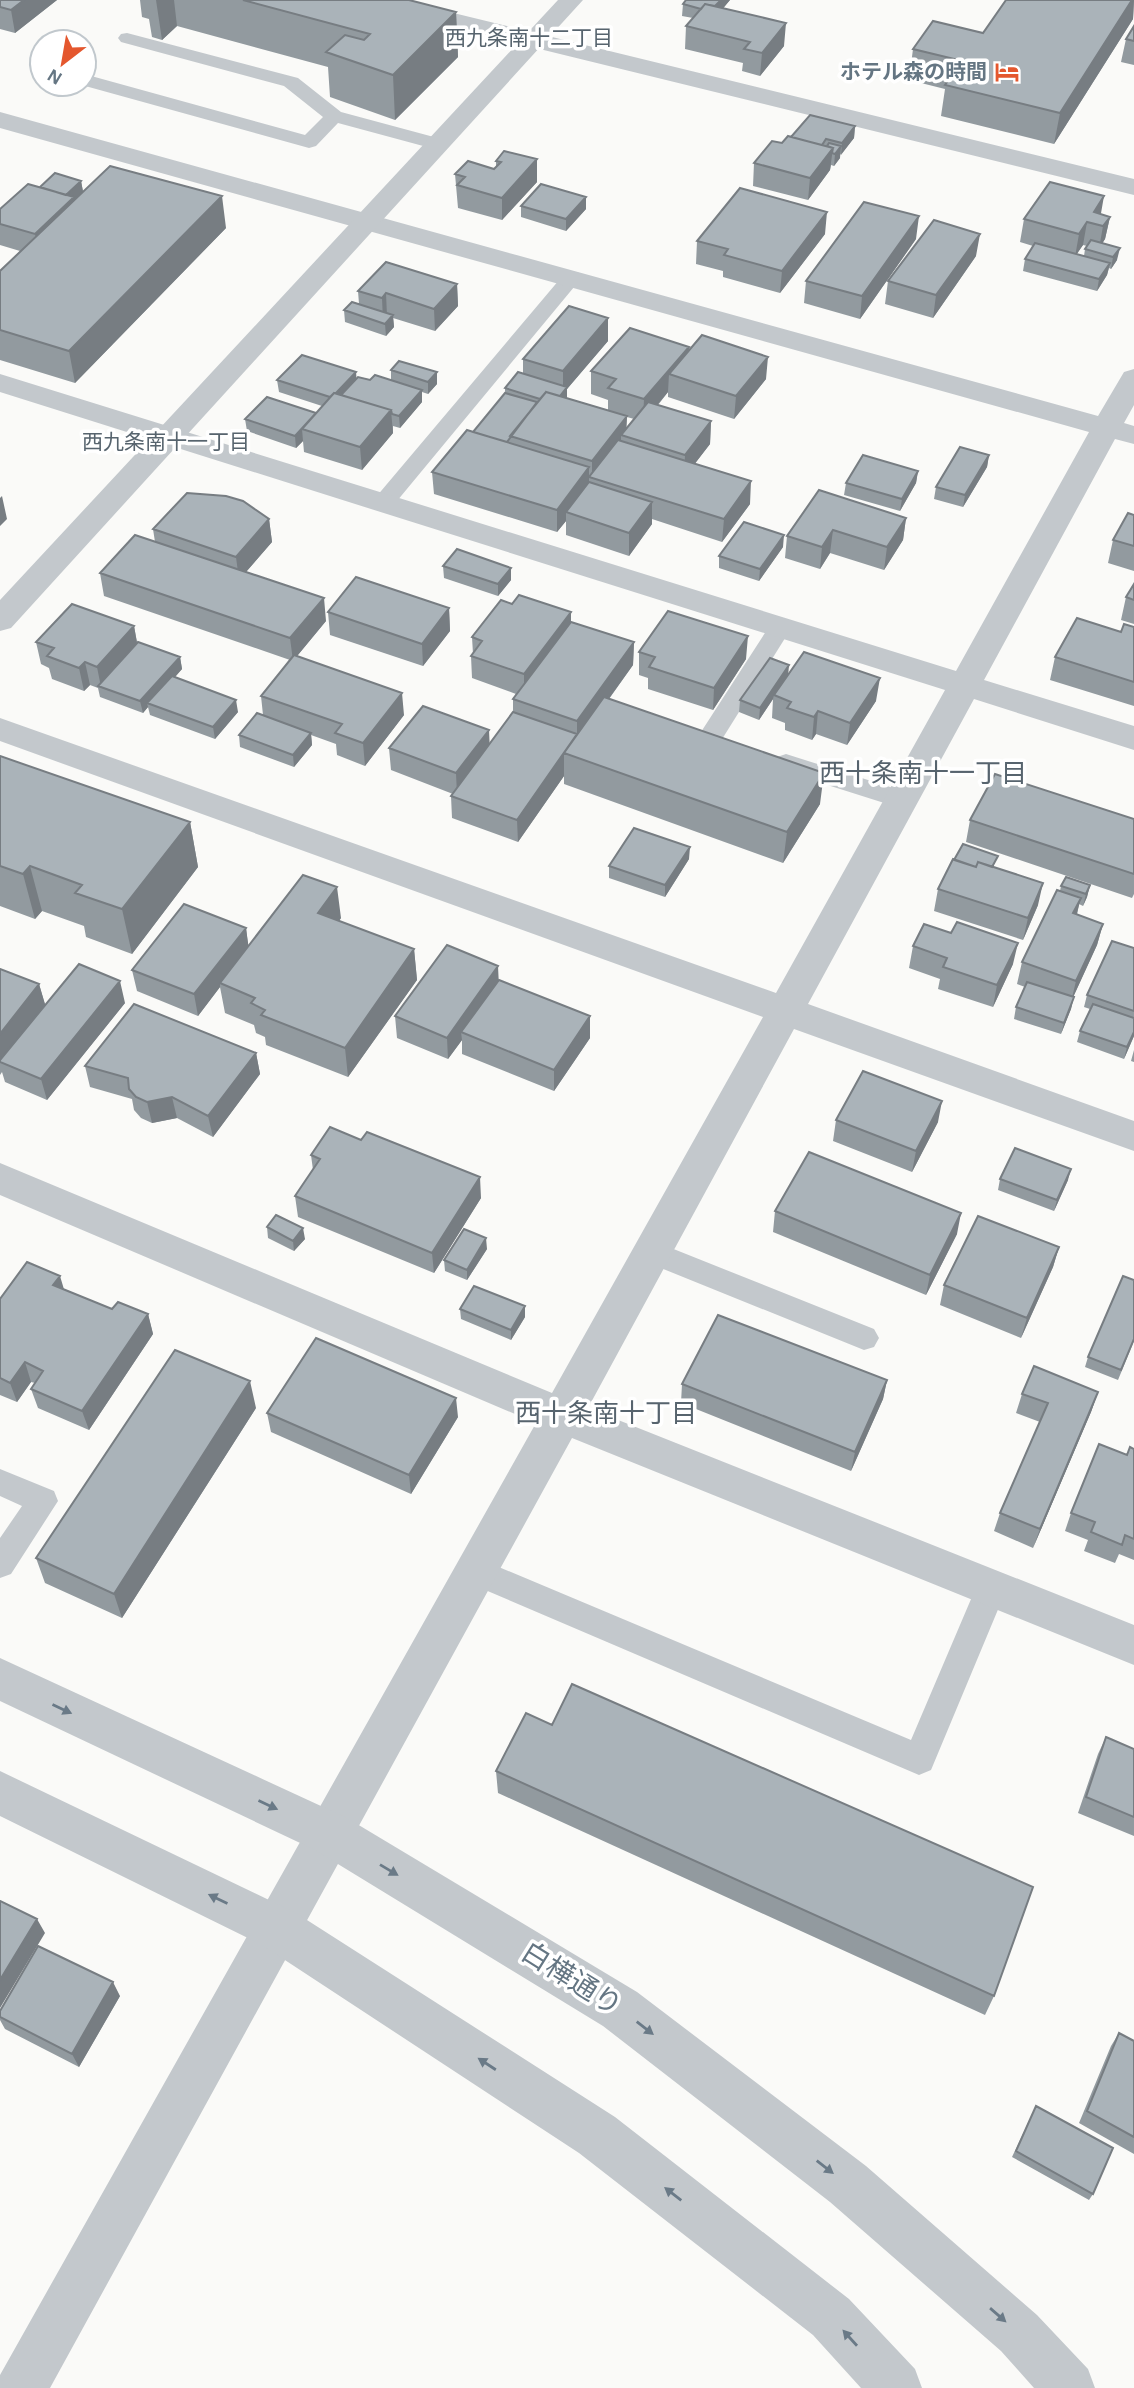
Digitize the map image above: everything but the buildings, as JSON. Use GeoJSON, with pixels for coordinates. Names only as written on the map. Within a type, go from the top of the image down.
{"type":"FeatureCollection","features":[{"type":"Feature","properties":{"kind":"street"},"geometry":{"type":"LineString","coordinates":[[370,0],[1134,187]]}},
{"type":"Feature","properties":{"kind":"street"},"geometry":{"type":"LineString","coordinates":[[0,620],[571,0]]}},
{"type":"Feature","properties":{"kind":"street"},"geometry":{"type":"LineString","coordinates":[[0,120],[1121,431]]}},
{"type":"Feature","properties":{"kind":"street"},"geometry":{"type":"LineString","coordinates":[[21,2388],[279,1929],[963,685],[1121,431],[1134,377]]}},
{"type":"Feature","properties":{"kind":"street"},"geometry":{"type":"LineString","coordinates":[[0,383],[170,434],[1134,738]]}},
{"type":"Feature","properties":{"kind":"street"},"geometry":{"type":"LineString","coordinates":[[0,729],[784,1013],[1134,1136]]}},
{"type":"Feature","properties":{"kind":"street"},"geometry":{"type":"LineString","coordinates":[[0,1178],[560,1415],[1134,1646]]}},
{"type":"Feature","properties":{"kind":"street","name":"白樺通り"},"geometry":{"type":"LineString","coordinates":[[0,1679],[331,1834],[620,2008],[858,2193],[1019,2333],[1069,2388]]}},
{"type":"Feature","properties":{"kind":"street"},"geometry":{"type":"LineString","coordinates":[[0,1793],[279,1929],[597,2135],[831,2317],[896,2388]]}},
{"type":"Feature","properties":{"kind":"lane"},"geometry":{"type":"LineString","coordinates":[[127,38],[291,82],[334,116],[438,144]]}},
{"type":"Feature","properties":{"kind":"lane"},"geometry":{"type":"LineString","coordinates":[[98,84],[309,142],[334,116]]}},
{"type":"Feature","properties":{"kind":"lane"},"geometry":{"type":"LineString","coordinates":[[384,502],[572,278]]}},
{"type":"Feature","properties":{"kind":"lane"},"geometry":{"type":"LineString","coordinates":[[736,746],[699,735],[780,627]]}},
{"type":"Feature","properties":{"kind":"lane"},"geometry":{"type":"LineString","coordinates":[[761,754],[900,799]]}},
{"type":"Feature","properties":{"kind":"lane"},"geometry":{"type":"LineString","coordinates":[[651,1252],[864,1338]]}},
{"type":"Feature","properties":{"kind":"lane"},"geometry":{"type":"LineString","coordinates":[[0,1482],[43,1501],[0,1564]]}},
{"type":"Feature","properties":{"kind":"lane"},"geometry":{"type":"LineString","coordinates":[[475,1571],[919,1759],[992,1588]]}},
{"type":"Feature","properties":{"kind":"place","name":"ホテル森の時間"},"geometry":{"type":"Point","coordinates":[1007,72]}},
{"type":"Feature","properties":{"kind":"district","name":"西九条南十二丁目"},"geometry":{"type":"Point","coordinates":[529,38]}},
{"type":"Feature","properties":{"kind":"district","name":"西九条南十一丁目"},"geometry":{"type":"Point","coordinates":[166,442]}},
{"type":"Feature","properties":{"kind":"district","name":"西十条南十一丁目"},"geometry":{"type":"Point","coordinates":[923,774]}},
{"type":"Feature","properties":{"kind":"district","name":"西十条南十丁目"},"geometry":{"type":"Point","coordinates":[606,1414]}}]}
